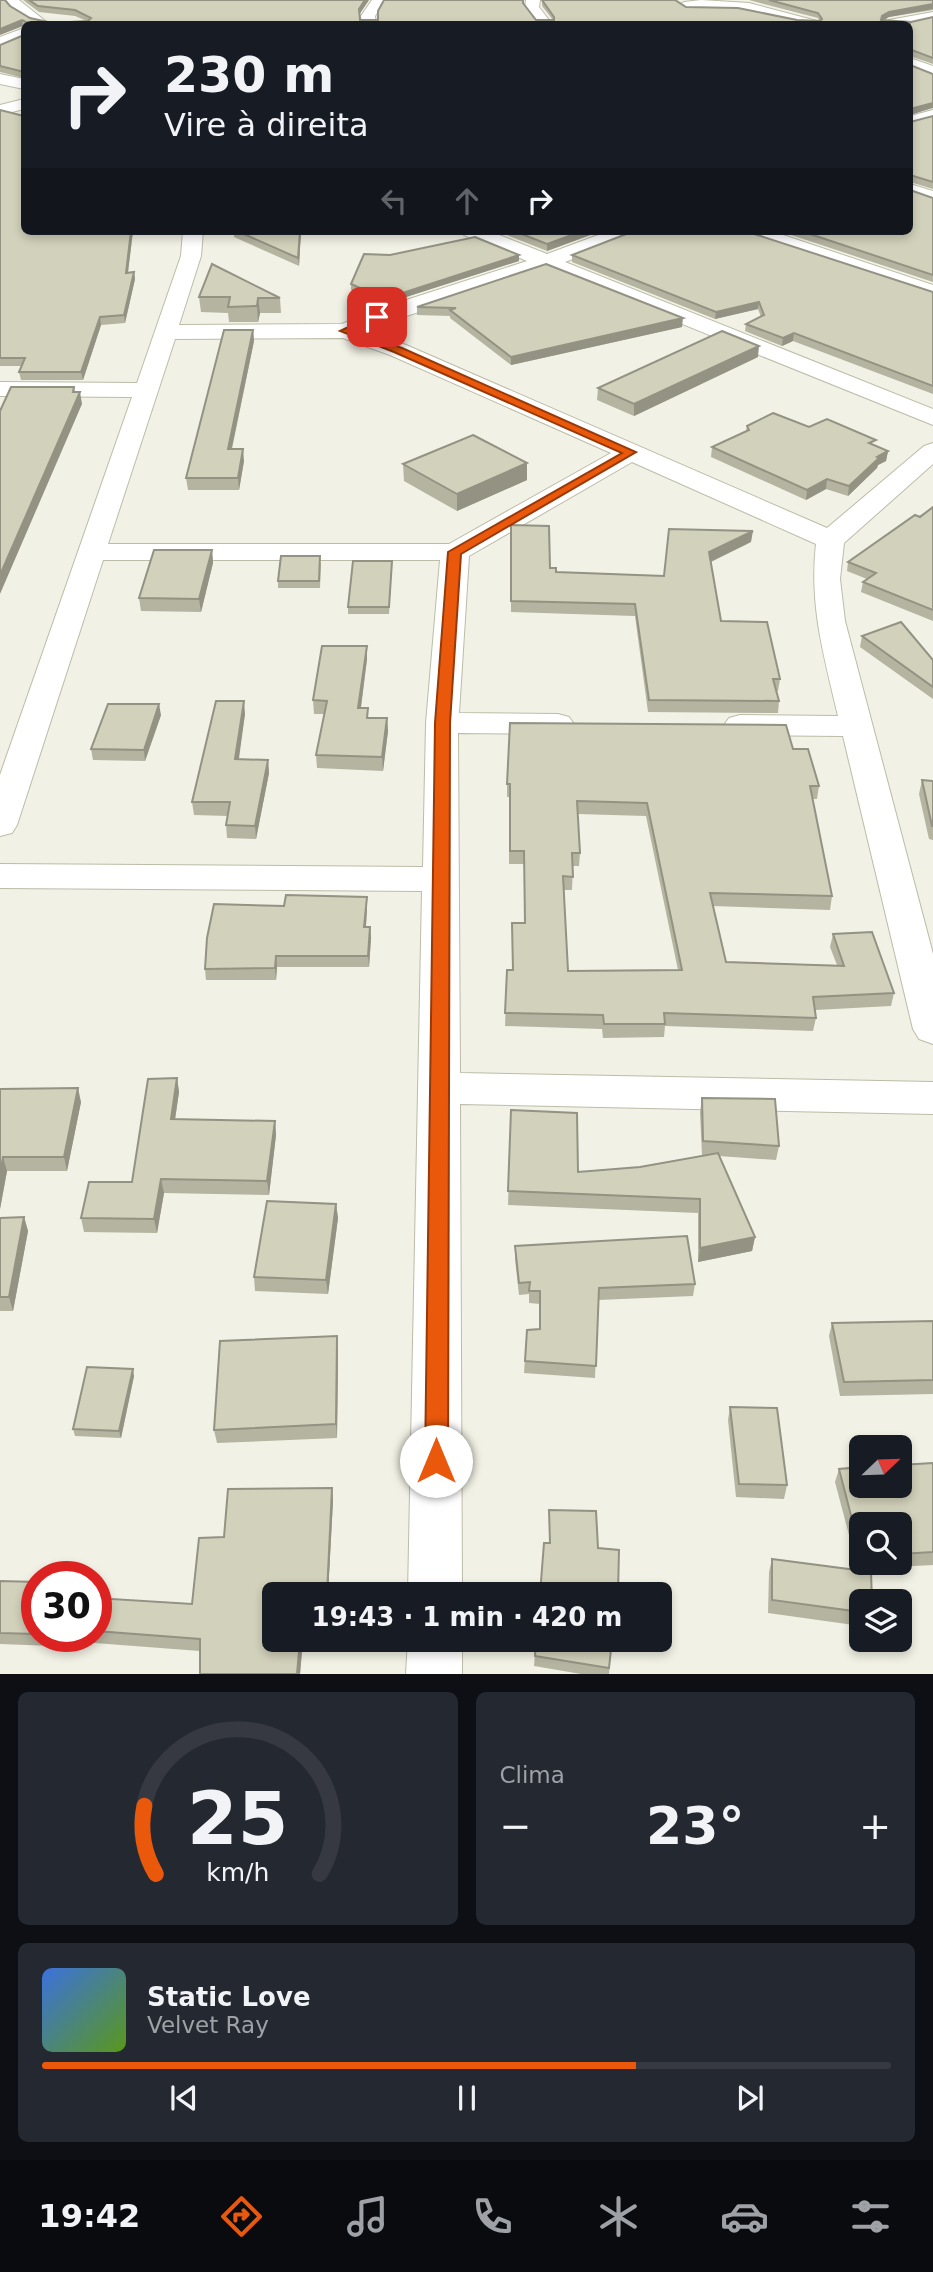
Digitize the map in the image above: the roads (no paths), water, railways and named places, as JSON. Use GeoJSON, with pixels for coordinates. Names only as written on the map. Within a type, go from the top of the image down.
{"type":"FeatureCollection","features":[{"type":"Feature","properties":{"kind":"street"},"geometry":{"type":"LineString","coordinates":[[11,0],[19,10],[41,21]]}},
{"type":"Feature","properties":{"kind":"street"},"geometry":{"type":"LineString","coordinates":[[369,21],[368,16],[379,0]]}},
{"type":"Feature","properties":{"kind":"street"},"geometry":{"type":"LineString","coordinates":[[533,0],[532,7],[543,21]]}},
{"type":"Feature","properties":{"kind":"street"},"geometry":{"type":"LineString","coordinates":[[914,2],[933,8]]}},
{"type":"Feature","properties":{"kind":"street"},"geometry":{"type":"LineString","coordinates":[[680,3],[698,21]]}},
{"type":"Feature","properties":{"kind":"street"},"geometry":{"type":"LineString","coordinates":[[680,3],[748,5],[802,21]]}},
{"type":"Feature","properties":{"kind":"street"},"geometry":{"type":"LineString","coordinates":[[906,21],[933,16]]}},
{"type":"Feature","properties":{"kind":"street"},"geometry":{"type":"LineString","coordinates":[[0,43],[21,34]]}},
{"type":"Feature","properties":{"kind":"street"},"geometry":{"type":"LineString","coordinates":[[913,64],[933,72]]}},
{"type":"Feature","properties":{"kind":"street"},"geometry":{"type":"LineString","coordinates":[[0,79],[21,83]]}},
{"type":"Feature","properties":{"kind":"street"},"geometry":{"type":"LineString","coordinates":[[0,110],[21,105]]}},
{"type":"Feature","properties":{"kind":"street"},"geometry":{"type":"LineString","coordinates":[[913,120],[933,115]]}},
{"type":"Feature","properties":{"kind":"street"},"geometry":{"type":"LineString","coordinates":[[913,191],[933,197]]}},
{"type":"Feature","properties":{"kind":"street"},"geometry":{"type":"LineString","coordinates":[[0,825],[191,256],[194,235]]}},
{"type":"Feature","properties":{"kind":"street"},"geometry":{"type":"LineString","coordinates":[[481,235],[933,418]]}},
{"type":"Feature","properties":{"kind":"street"},"geometry":{"type":"LineString","coordinates":[[345,331],[377,317],[546,262],[617,235]]}},
{"type":"Feature","properties":{"kind":"street"},"geometry":{"type":"LineString","coordinates":[[763,235],[933,292]]}},
{"type":"Feature","properties":{"kind":"street"},"geometry":{"type":"LineString","coordinates":[[166,332],[345,331],[398,350],[830,540]]}},
{"type":"Feature","properties":{"kind":"street"},"geometry":{"type":"LineString","coordinates":[[0,389],[146,390]]}},
{"type":"Feature","properties":{"kind":"street"},"geometry":{"type":"LineString","coordinates":[[933,451],[830,540],[825,579],[830,621],[933,1029]]}},
{"type":"Feature","properties":{"kind":"street"},"geometry":{"type":"LineString","coordinates":[[92,552],[455,552],[631,452]]}},
{"type":"Feature","properties":{"kind":"street"},"geometry":{"type":"LineString","coordinates":[[435,1582],[442,723],[455,552]]}},
{"type":"Feature","properties":{"kind":"street"},"geometry":{"type":"LineString","coordinates":[[442,723],[594,724]]}},
{"type":"Feature","properties":{"kind":"street"},"geometry":{"type":"LineString","coordinates":[[705,725],[856,726]]}},
{"type":"Feature","properties":{"kind":"street"},"geometry":{"type":"LineString","coordinates":[[0,876],[441,879]]}},
{"type":"Feature","properties":{"kind":"street"},"geometry":{"type":"LineString","coordinates":[[439,1088],[933,1098]]}},
{"type":"Feature","properties":{"kind":"street"},"geometry":{"type":"LineString","coordinates":[[434,1674],[435,1652]]}}]}
